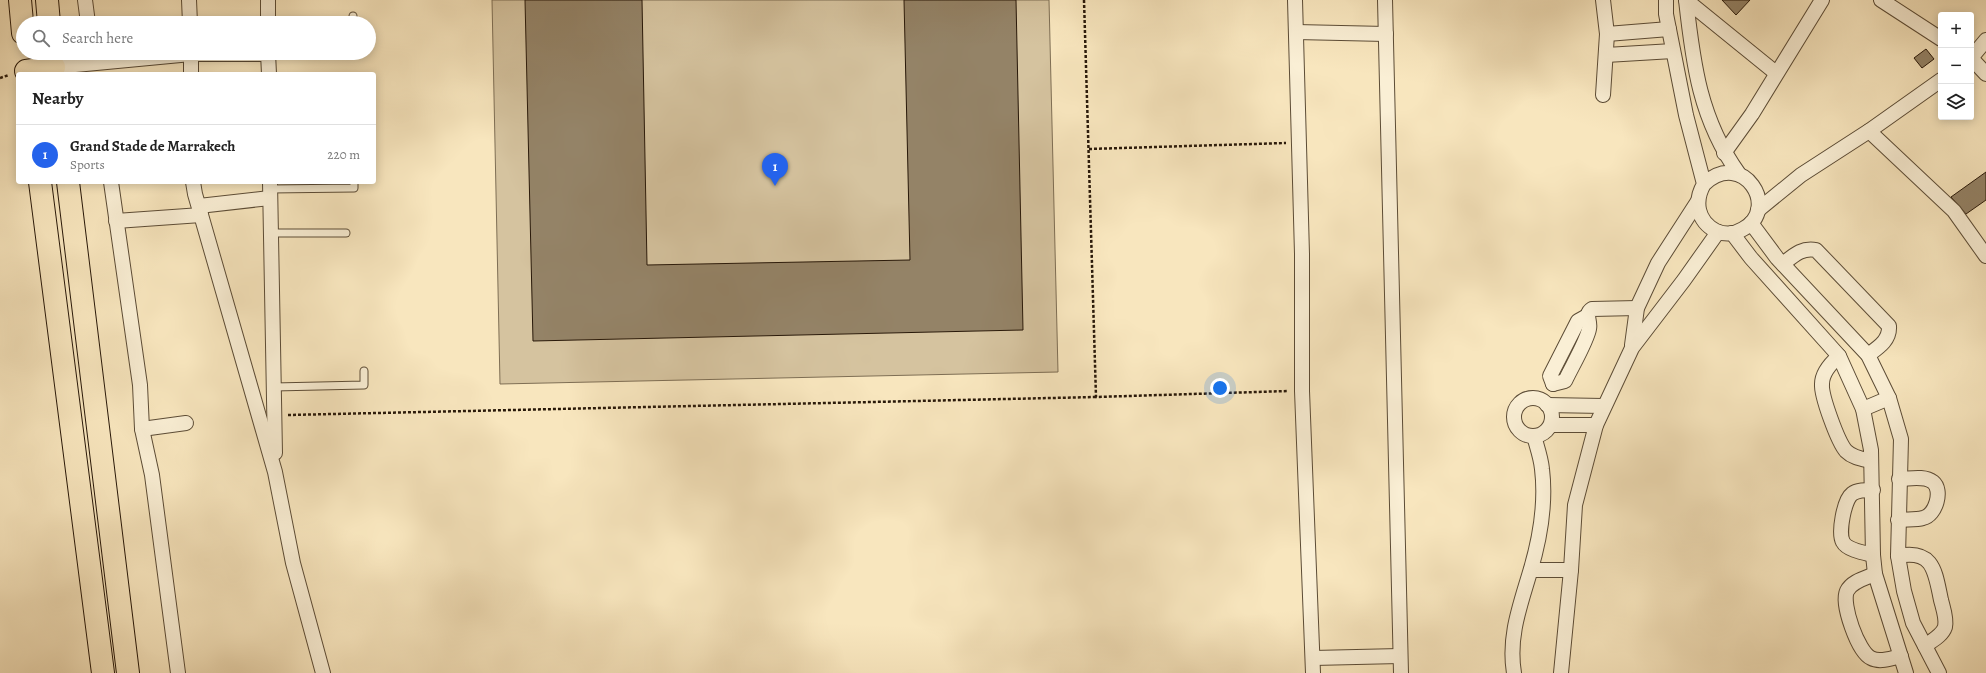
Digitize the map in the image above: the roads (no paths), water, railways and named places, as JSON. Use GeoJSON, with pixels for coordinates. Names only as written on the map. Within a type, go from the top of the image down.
{"type":"FeatureCollection","features":[{"type":"Feature","properties":{"kind":"highway"},"geometry":{"type":"LineString","coordinates":[[20,0],[21,16]]}},
{"type":"Feature","properties":{"kind":"highway"},"geometry":{"type":"LineString","coordinates":[[47,0],[49,16]]}},
{"type":"Feature","properties":{"kind":"highway"},"geometry":{"type":"LineString","coordinates":[[26,66],[54,65]]}},
{"type":"Feature","properties":{"kind":"highway"},"geometry":{"type":"LineString","coordinates":[[40,184],[103,673]]}},
{"type":"Feature","properties":{"kind":"highway"},"geometry":{"type":"LineString","coordinates":[[68,184],[128,673]]}},
{"type":"Feature","properties":{"kind":"street"},"geometry":{"type":"LineString","coordinates":[[85,0],[87,16]]}},
{"type":"Feature","properties":{"kind":"street"},"geometry":{"type":"LineString","coordinates":[[189,0],[190,16]]}},
{"type":"Feature","properties":{"kind":"street"},"geometry":{"type":"LineString","coordinates":[[268,0],[268,16]]}},
{"type":"Feature","properties":{"kind":"street"},"geometry":{"type":"LineString","coordinates":[[1295,0],[1302,254],[1302,391],[1313,673]]}},
{"type":"Feature","properties":{"kind":"street"},"geometry":{"type":"LineString","coordinates":[[1385,0],[1401,673]]}},
{"type":"Feature","properties":{"kind":"street"},"geometry":{"type":"LineString","coordinates":[[1603,0],[1607,34],[1603,95]]}},
{"type":"Feature","properties":{"kind":"street"},"geometry":{"type":"LineString","coordinates":[[1666,0],[1671,40],[1686,115],[1704,184]]}},
{"type":"Feature","properties":{"kind":"street"},"geometry":{"type":"LineString","coordinates":[[1686,0],[1695,71],[1708,117],[1724,153],[1739,174],[1753,185],[1758,197],[1758,210]]}},
{"type":"Feature","properties":{"kind":"street"},"geometry":{"type":"LineString","coordinates":[[1686,0],[1776,73]]}},
{"type":"Feature","properties":{"kind":"street"},"geometry":{"type":"LineString","coordinates":[[1724,153],[1752,114],[1822,0]]}},
{"type":"Feature","properties":{"kind":"street"},"geometry":{"type":"LineString","coordinates":[[1882,0],[1938,37]]}},
{"type":"Feature","properties":{"kind":"street"},"geometry":{"type":"LineString","coordinates":[[1296,32],[1386,34]]}},
{"type":"Feature","properties":{"kind":"street"},"geometry":{"type":"LineString","coordinates":[[1607,34],[1671,40],[1691,40]]}},
{"type":"Feature","properties":{"kind":"street"},"geometry":{"type":"LineString","coordinates":[[1606,55],[1671,40]]}},
{"type":"Feature","properties":{"kind":"street"},"geometry":{"type":"LineString","coordinates":[[1974,54],[1986,40]]}},
{"type":"Feature","properties":{"kind":"street"},"geometry":{"type":"LineString","coordinates":[[54,65],[93,64],[132,60]]}},
{"type":"Feature","properties":{"kind":"street"},"geometry":{"type":"LineString","coordinates":[[191,60],[191,72]]}},
{"type":"Feature","properties":{"kind":"street"},"geometry":{"type":"LineString","coordinates":[[268,60],[269,72]]}},
{"type":"Feature","properties":{"kind":"street"},"geometry":{"type":"LineString","coordinates":[[1974,61],[1986,74]]}},
{"type":"Feature","properties":{"kind":"street"},"geometry":{"type":"LineString","coordinates":[[1739,174],[1730,172],[1720,173],[1711,177],[1704,184],[1698,201],[1699,211],[1703,220],[1710,227],[1725,232],[1739,231],[1751,223],[1758,210],[1801,175],[1869,131],[1938,82]]}},
{"type":"Feature","properties":{"kind":"street"},"geometry":{"type":"LineString","coordinates":[[1869,131],[1954,211],[1986,256]]}},
{"type":"Feature","properties":{"kind":"street"},"geometry":{"type":"LineString","coordinates":[[111,184],[140,384],[142,429],[152,475],[178,673]]}},
{"type":"Feature","properties":{"kind":"street"},"geometry":{"type":"LineString","coordinates":[[194,184],[275,472],[293,563],[323,673]]}},
{"type":"Feature","properties":{"kind":"street"},"geometry":{"type":"LineString","coordinates":[[116,221],[200,210],[270,190],[272,233],[275,472]]}},
{"type":"Feature","properties":{"kind":"street"},"geometry":{"type":"LineString","coordinates":[[1632,348],[1637,308],[1658,263],[1698,201]]}},
{"type":"Feature","properties":{"kind":"street"},"geometry":{"type":"LineString","coordinates":[[1751,223],[1783,264],[1868,355],[1889,398],[1901,439],[1898,556],[1904,591],[1913,623],[1939,673]]}},
{"type":"Feature","properties":{"kind":"street"},"geometry":{"type":"LineString","coordinates":[[1561,673],[1571,570],[1575,506],[1596,425],[1632,348],[1684,280],[1725,232]]}},
{"type":"Feature","properties":{"kind":"street"},"geometry":{"type":"LineString","coordinates":[[1725,232],[1751,258],[1839,356],[1863,408],[1871,450],[1873,490],[1873,555],[1875,574],[1906,673]]}},
{"type":"Feature","properties":{"kind":"street"},"geometry":{"type":"LineString","coordinates":[[1783,264],[1800,251],[1809,249],[1816,250],[1889,326],[1889,334],[1885,342],[1868,355]]}},
{"type":"Feature","properties":{"kind":"street"},"geometry":{"type":"LineString","coordinates":[[1545,403],[1553,384],[1565,381],[1589,329],[1587,316],[1589,311],[1592,309],[1637,308]]}},
{"type":"Feature","properties":{"kind":"street"},"geometry":{"type":"LineString","coordinates":[[1839,356],[1831,363],[1825,372],[1821,383],[1823,397],[1839,440],[1846,450],[1855,458],[1871,461]]}},
{"type":"Feature","properties":{"kind":"street"},"geometry":{"type":"LineString","coordinates":[[1545,403],[1552,414],[1551,425],[1544,433],[1534,436],[1519,431],[1514,421],[1516,410],[1523,401],[1533,398],[1545,403],[1604,406]]}},
{"type":"Feature","properties":{"kind":"street"},"geometry":{"type":"LineString","coordinates":[[1863,408],[1889,398]]}},
{"type":"Feature","properties":{"kind":"street"},"geometry":{"type":"LineString","coordinates":[[142,429],[186,423]]}},
{"type":"Feature","properties":{"kind":"street"},"geometry":{"type":"LineString","coordinates":[[1551,425],[1596,425]]}},
{"type":"Feature","properties":{"kind":"street"},"geometry":{"type":"LineString","coordinates":[[1514,673],[1512,641],[1514,627],[1517,612],[1531,570],[1543,502],[1542,467],[1534,436]]}},
{"type":"Feature","properties":{"kind":"street"},"geometry":{"type":"LineString","coordinates":[[1898,520],[1924,518],[1931,515],[1935,508],[1936,499],[1936,488],[1933,482],[1924,478],[1899,479]]}},
{"type":"Feature","properties":{"kind":"street"},"geometry":{"type":"LineString","coordinates":[[1873,490],[1852,494],[1848,498],[1843,511],[1841,534],[1843,542],[1849,547],[1873,555]]}},
{"type":"Feature","properties":{"kind":"street"},"geometry":{"type":"LineString","coordinates":[[1898,556],[1912,553],[1924,557],[1932,565],[1946,619],[1945,628],[1940,635],[1925,646]]}},
{"type":"Feature","properties":{"kind":"street"},"geometry":{"type":"LineString","coordinates":[[1531,570],[1571,570]]}},
{"type":"Feature","properties":{"kind":"street"},"geometry":{"type":"LineString","coordinates":[[1875,574],[1851,586],[1846,592],[1847,609],[1856,639],[1862,651],[1870,658],[1879,661],[1900,656]]}},
{"type":"Feature","properties":{"kind":"street"},"geometry":{"type":"LineString","coordinates":[[1313,658],[1400,656]]}},
{"type":"Feature","properties":{"kind":"lane"},"geometry":{"type":"LineString","coordinates":[[270,190],[354,188],[354,184]]}},
{"type":"Feature","properties":{"kind":"lane"},"geometry":{"type":"LineString","coordinates":[[272,233],[346,233]]}},
{"type":"Feature","properties":{"kind":"lane"},"geometry":{"type":"LineString","coordinates":[[274,387],[364,385],[364,371]]}},
{"type":"Feature","properties":{"kind":"place","name":"Grand Stade de Marrakech"},"geometry":{"type":"Point","coordinates":[775,186]}}]}
